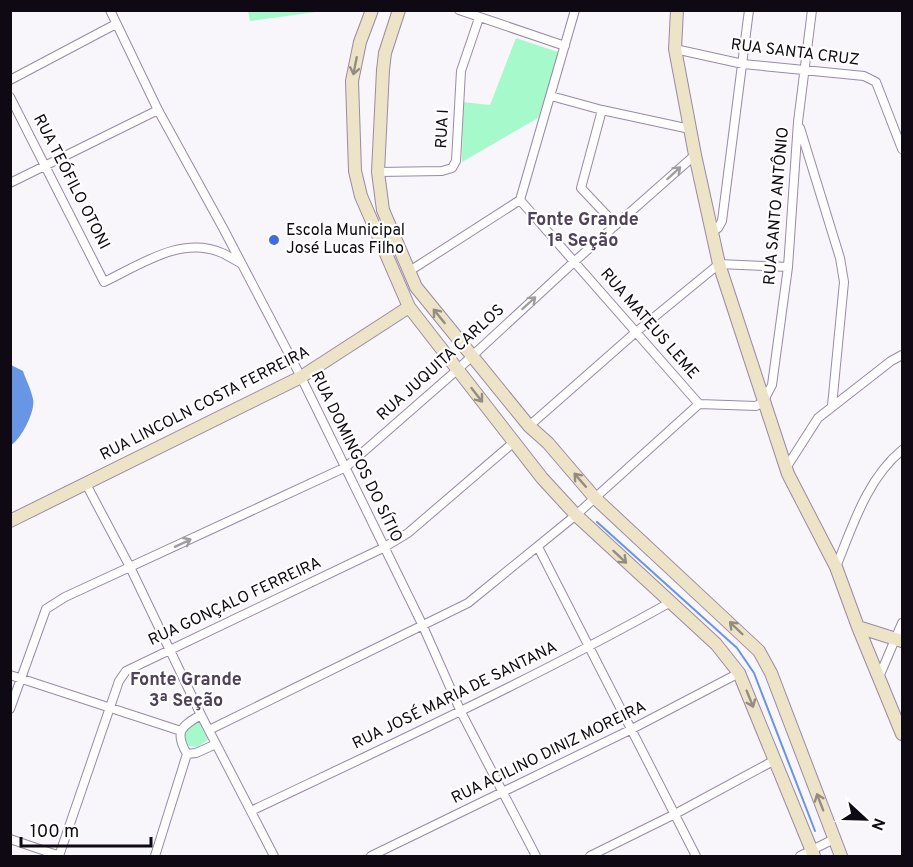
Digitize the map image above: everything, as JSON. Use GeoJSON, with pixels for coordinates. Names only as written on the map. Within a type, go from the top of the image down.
{"type":"FeatureCollection","features":[{"type":"Feature","properties":{"kind":"street","name":"RUA DOMINGOS DO SÍTIO"},"geometry":{"type":"LineString","coordinates":[[110,10],[158,110],[301,377],[422,624],[461,712],[536,856]]}},
{"type":"Feature","properties":{"kind":"street"},"geometry":{"type":"LineString","coordinates":[[372,10],[360,42],[352,81],[355,171],[361,196],[409,307],[514,442],[576,515],[716,644],[739,673],[813,854]]}},
{"type":"Feature","properties":{"kind":"street"},"geometry":{"type":"LineString","coordinates":[[399,10],[385,53],[378,172],[383,210],[408,272],[416,287],[471,356],[529,426],[548,443],[595,498],[759,651],[771,673],[840,856]]}},
{"type":"Feature","properties":{"kind":"street"},"geometry":{"type":"LineString","coordinates":[[459,10],[565,46]]}},
{"type":"Feature","properties":{"kind":"street"},"geometry":{"type":"LineString","coordinates":[[408,272],[520,200],[575,10]]}},
{"type":"Feature","properties":{"kind":"street"},"geometry":{"type":"LineString","coordinates":[[677,10],[675,49],[719,264],[786,468],[836,567],[858,627],[903,734]]}},
{"type":"Feature","properties":{"kind":"street"},"geometry":{"type":"LineString","coordinates":[[712,232],[722,221],[749,10]]}},
{"type":"Feature","properties":{"kind":"street","name":"RUA SANTO ANTÔNIO"},"geometry":{"type":"LineString","coordinates":[[763,402],[772,385],[788,267],[798,122],[812,10]]}},
{"type":"Feature","properties":{"kind":"street","name":"RUA I"},"geometry":{"type":"LineString","coordinates":[[378,172],[442,171],[452,168],[456,161],[461,70],[479,18]]}},
{"type":"Feature","properties":{"kind":"street"},"geometry":{"type":"LineString","coordinates":[[10,80],[116,24]]}},
{"type":"Feature","properties":{"kind":"street","name":"RUA SANTA CRUZ"},"geometry":{"type":"LineString","coordinates":[[675,49],[743,64],[864,76],[876,82],[903,148]]}},
{"type":"Feature","properties":{"kind":"street"},"geometry":{"type":"LineString","coordinates":[[551,96],[602,110],[690,129]]}},
{"type":"Feature","properties":{"kind":"street","name":"RUA TEÓFILO OTONI"},"geometry":{"type":"LineString","coordinates":[[10,97],[105,282],[172,250],[189,247],[207,248],[223,253],[243,265]]}},
{"type":"Feature","properties":{"kind":"street"},"geometry":{"type":"LineString","coordinates":[[10,183],[158,110]]}},
{"type":"Feature","properties":{"kind":"street"},"geometry":{"type":"LineString","coordinates":[[602,110],[581,188],[616,225]]}},
{"type":"Feature","properties":{"kind":"street"},"geometry":{"type":"LineString","coordinates":[[798,122],[840,258],[844,282],[832,406]]}},
{"type":"Feature","properties":{"kind":"street","name":"RUA JUQUITA CARLOS"},"geometry":{"type":"LineString","coordinates":[[21,679],[46,609],[65,597],[346,467],[695,155]]}},
{"type":"Feature","properties":{"kind":"street","name":"RUA MATEUS LEME"},"geometry":{"type":"LineString","coordinates":[[520,200],[699,404],[756,406],[763,402]]}},
{"type":"Feature","properties":{"kind":"street"},"geometry":{"type":"LineString","coordinates":[[529,426],[636,332],[719,264],[788,267]]}},
{"type":"Feature","properties":{"kind":"street","name":"RUA LINCOLN COSTA FERREIRA"},"geometry":{"type":"LineString","coordinates":[[10,521],[301,377],[409,307]]}},
{"type":"Feature","properties":{"kind":"street"},"geometry":{"type":"LineString","coordinates":[[786,468],[818,418],[891,361],[903,355]]}},
{"type":"Feature","properties":{"kind":"street"},"geometry":{"type":"LineString","coordinates":[[209,730],[468,603],[576,515],[699,404]]}},
{"type":"Feature","properties":{"kind":"street","name":"RUA GONÇALO FERREIRA"},"geometry":{"type":"LineString","coordinates":[[60,856],[119,681],[126,671],[383,548],[408,533],[514,442]]}},
{"type":"Feature","properties":{"kind":"street"},"geometry":{"type":"LineString","coordinates":[[836,567],[873,481],[886,464],[903,450]]}},
{"type":"Feature","properties":{"kind":"street"},"geometry":{"type":"LineString","coordinates":[[86,484],[130,567],[201,715],[274,856]]}},
{"type":"Feature","properties":{"kind":"street"},"geometry":{"type":"LineString","coordinates":[[538,547],[696,856]]}},
{"type":"Feature","properties":{"kind":"street","name":"RUA JOSÉ MARIA DE SANTANA"},"geometry":{"type":"LineString","coordinates":[[251,811],[461,712],[589,648],[669,603]]}},
{"type":"Feature","properties":{"kind":"street"},"geometry":{"type":"LineString","coordinates":[[879,677],[900,640],[903,623]]}},
{"type":"Feature","properties":{"kind":"street"},"geometry":{"type":"LineString","coordinates":[[858,627],[900,640]]}},
{"type":"Feature","properties":{"kind":"street","name":"RUA ACILINO DINIZ MOREIRA"},"geometry":{"type":"LineString","coordinates":[[371,856],[630,730],[739,673]]}},
{"type":"Feature","properties":{"kind":"street"},"geometry":{"type":"LineString","coordinates":[[10,675],[181,730]]}},
{"type":"Feature","properties":{"kind":"street"},"geometry":{"type":"LineString","coordinates":[[10,709],[21,679]]}},
{"type":"Feature","properties":{"kind":"street"},"geometry":{"type":"LineString","coordinates":[[188,754],[181,743],[181,730],[184,724],[201,715]]}},
{"type":"Feature","properties":{"kind":"street"},"geometry":{"type":"LineString","coordinates":[[188,754],[216,744]]}},
{"type":"Feature","properties":{"kind":"street"},"geometry":{"type":"LineString","coordinates":[[155,856],[188,754]]}},
{"type":"Feature","properties":{"kind":"street"},"geometry":{"type":"LineString","coordinates":[[590,856],[675,814],[775,760]]}},
{"type":"Feature","properties":{"kind":"street"},"geometry":{"type":"LineString","coordinates":[[10,839],[60,856]]}},
{"type":"Feature","properties":{"kind":"street"},"geometry":{"type":"LineString","coordinates":[[800,856],[813,854],[834,839]]}},
{"type":"Feature","properties":{"kind":"green space"},"geometry":{"type":"Polygon","coordinates":[[[248,10],[323,11],[250,21],[248,10]]]}},
{"type":"Feature","properties":{"kind":"green space"},"geometry":{"type":"Polygon","coordinates":[[[516,38],[561,53],[538,118],[462,162],[463,102],[490,105],[516,38]]]}},
{"type":"Feature","properties":{"kind":"green space"},"geometry":{"type":"Polygon","coordinates":[[[198,719],[208,740],[197,747],[188,746],[184,741],[184,728],[198,719]]]}},
{"type":"Feature","properties":{"kind":"water"},"geometry":{"type":"Polygon","coordinates":[[[11,365],[23,371],[33,404],[23,431],[11,445],[11,365]]]}},
{"type":"Feature","properties":{"kind":"waterway"},"geometry":{"type":"LineString","coordinates":[[597,522],[737,648],[754,673],[815,831]]}},
{"type":"Feature","properties":{"kind":"place","name":"Escola Municipal José Lucas Filho"},"geometry":{"type":"Point","coordinates":[274,240]}},
{"type":"Feature","properties":{"kind":"district","name":"Fonte Grande 1ª Seção"},"geometry":{"type":"Point","coordinates":[583,230]}},
{"type":"Feature","properties":{"kind":"district","name":"Fonte Grande 3ª Seção"},"geometry":{"type":"Point","coordinates":[186,690]}}]}
